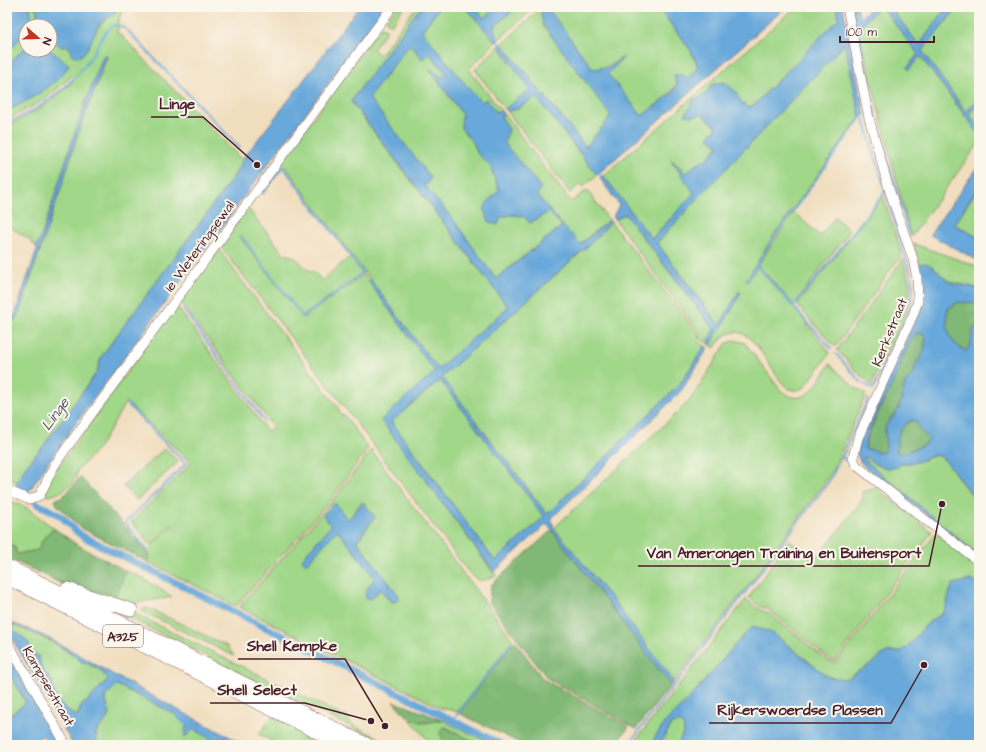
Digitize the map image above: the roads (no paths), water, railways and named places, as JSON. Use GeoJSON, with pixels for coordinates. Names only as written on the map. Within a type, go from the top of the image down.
{"type":"FeatureCollection","features":[{"type":"Feature","properties":{"kind":"highway","name":"A325"},"geometry":{"type":"LineString","coordinates":[[7,566],[368,745]]}},
{"type":"Feature","properties":{"kind":"highway","name":"A325"},"geometry":{"type":"LineString","coordinates":[[7,578],[340,744]]}},
{"type":"Feature","properties":{"kind":"highway"},"geometry":{"type":"LineString","coordinates":[[40,582],[61,587],[131,610]]}},
{"type":"Feature","properties":{"kind":"street","name":"1e Weteringsewal"},"geometry":{"type":"LineString","coordinates":[[7,490],[30,500],[40,495],[54,466],[65,450],[392,7]]}},
{"type":"Feature","properties":{"kind":"street","name":"Kerkstraat"},"geometry":{"type":"LineString","coordinates":[[847,7],[869,118],[889,189],[913,259],[918,289],[918,300],[913,315],[858,438],[853,458],[856,464],[979,562]]}},
{"type":"Feature","properties":{"kind":"street","name":"Kampsestraat"},"geometry":{"type":"LineString","coordinates":[[7,641],[66,745]]}},
{"type":"Feature","properties":{"kind":"water"},"geometry":{"type":"Polygon","coordinates":[[[7,7],[30,7],[31,18],[18,18],[18,41],[7,53],[7,7]]]}},
{"type":"Feature","properties":{"kind":"water"},"geometry":{"type":"Polygon","coordinates":[[[36,7],[117,7],[111,16],[100,24],[88,48],[78,57],[71,54],[71,49],[66,45],[62,47],[58,44],[58,18],[38,18],[36,7]]]}},
{"type":"Feature","properties":{"kind":"water"},"geometry":{"type":"Polygon","coordinates":[[[359,7],[385,7],[89,405],[30,490],[25,494],[14,490],[26,466],[44,445],[97,372],[101,357],[229,183],[238,170],[244,157],[359,7]]]}},
{"type":"Feature","properties":{"kind":"water"},"geometry":{"type":"Polygon","coordinates":[[[422,7],[440,7],[422,31],[471,91],[482,102],[486,99],[496,112],[502,112],[504,114],[501,116],[509,130],[504,143],[541,188],[537,195],[563,226],[581,244],[609,220],[611,222],[592,242],[442,377],[547,514],[679,385],[705,346],[708,348],[682,390],[551,519],[554,528],[611,598],[670,676],[673,682],[671,685],[546,524],[494,572],[381,420],[435,372],[368,281],[370,279],[438,369],[508,307],[351,101],[419,9],[420,10],[422,7]],[[411,45],[405,50],[369,98],[431,178],[425,186],[455,222],[496,279],[562,226],[549,212],[530,223],[523,216],[511,215],[501,217],[498,225],[489,222],[484,210],[487,203],[499,190],[490,166],[477,153],[474,144],[461,128],[462,114],[430,69],[442,77],[447,75],[430,54],[422,59],[411,45]],[[440,380],[391,422],[495,561],[544,517],[440,380]]]}},
{"type":"Feature","properties":{"kind":"water"},"geometry":{"type":"Polygon","coordinates":[[[465,7],[475,7],[484,19],[495,7],[517,7],[496,25],[494,29],[498,40],[496,42],[465,7]]]}},
{"type":"Feature","properties":{"kind":"water"},"geometry":{"type":"Polygon","coordinates":[[[658,7],[786,7],[597,175],[536,97],[515,110],[507,111],[505,109],[530,89],[499,46],[502,44],[586,147],[611,116],[543,25],[541,15],[542,9],[550,11],[593,69],[609,67],[624,57],[608,74],[642,116],[673,92],[677,85],[674,75],[681,75],[688,78],[698,67],[691,51],[658,7]]]}},
{"type":"Feature","properties":{"kind":"water"},"geometry":{"type":"Polygon","coordinates":[[[836,7],[843,7],[865,116],[860,117],[845,44],[657,243],[719,326],[739,291],[741,293],[711,345],[708,343],[714,329],[625,214],[615,220],[613,217],[619,205],[600,178],[603,176],[611,185],[652,239],[694,193],[671,160],[686,173],[694,166],[707,159],[719,146],[708,137],[717,127],[702,114],[692,116],[685,115],[694,99],[700,98],[704,95],[711,85],[725,82],[735,91],[741,102],[747,107],[752,107],[839,18],[836,7]]]}},
{"type":"Feature","properties":{"kind":"water"},"geometry":{"type":"Polygon","coordinates":[[[852,7],[857,7],[860,18],[871,7],[879,7],[858,29],[854,24],[852,7]]]}},
{"type":"Feature","properties":{"kind":"water"},"geometry":{"type":"Polygon","coordinates":[[[882,7],[890,7],[919,45],[947,7],[958,7],[922,51],[966,112],[979,96],[979,102],[969,114],[979,127],[979,134],[920,56],[909,70],[907,68],[918,54],[882,7]]]}},
{"type":"Feature","properties":{"kind":"water"},"geometry":{"type":"Polygon","coordinates":[[[18,55],[18,58],[58,58],[58,56],[69,65],[65,72],[42,92],[7,110],[7,65],[18,55]]]}},
{"type":"Feature","properties":{"kind":"water"},"geometry":{"type":"Polygon","coordinates":[[[104,55],[107,57],[78,133],[18,315],[7,329],[7,324],[15,314],[37,249],[36,246],[40,241],[78,124],[104,55]]]}},
{"type":"Feature","properties":{"kind":"water"},"geometry":{"type":"Polygon","coordinates":[[[979,165],[979,186],[954,224],[979,238],[979,261],[930,234],[979,165]]]}},
{"type":"Feature","properties":{"kind":"water"},"geometry":{"type":"Polygon","coordinates":[[[924,263],[932,266],[950,282],[979,289],[979,304],[958,302],[953,305],[948,309],[947,324],[951,338],[957,346],[966,351],[969,347],[973,331],[979,323],[979,499],[967,489],[942,457],[937,455],[920,461],[902,464],[893,468],[880,466],[864,457],[866,461],[979,556],[978,557],[865,467],[860,461],[857,453],[858,445],[919,311],[922,294],[919,264],[924,263]],[[917,333],[906,349],[894,380],[872,423],[865,449],[874,450],[878,453],[883,452],[886,448],[886,425],[898,410],[906,381],[913,375],[916,365],[924,351],[926,338],[924,334],[917,333]],[[915,420],[905,424],[899,432],[897,453],[899,454],[920,447],[929,439],[920,430],[915,420]]]}},
{"type":"Feature","properties":{"kind":"water"},"geometry":{"type":"Polygon","coordinates":[[[363,502],[375,517],[357,541],[399,596],[398,600],[393,602],[391,602],[380,589],[371,599],[366,598],[366,590],[375,578],[337,530],[306,564],[302,560],[331,526],[323,515],[335,503],[348,520],[363,502]]]}},
{"type":"Feature","properties":{"kind":"water"},"geometry":{"type":"Polygon","coordinates":[[[970,580],[979,584],[979,745],[677,745],[684,730],[683,725],[678,722],[671,725],[660,745],[650,745],[665,722],[686,702],[744,635],[754,626],[774,634],[828,677],[846,679],[874,662],[887,652],[899,652],[905,649],[930,621],[942,614],[953,584],[970,580]]]}},
{"type":"Feature","properties":{"kind":"water"},"geometry":{"type":"Polygon","coordinates":[[[12,623],[48,638],[176,709],[246,745],[216,745],[209,738],[194,729],[184,738],[186,726],[173,713],[117,685],[105,697],[110,715],[96,733],[97,745],[73,745],[7,627],[12,623]],[[15,625],[11,628],[28,642],[33,653],[39,657],[41,667],[53,683],[54,694],[62,705],[74,716],[78,714],[82,705],[89,700],[108,679],[98,668],[80,661],[75,656],[53,642],[15,625]]]}},
{"type":"Feature","properties":{"kind":"water"},"geometry":{"type":"Polygon","coordinates":[[[7,655],[60,745],[49,745],[43,735],[31,745],[27,743],[25,745],[7,745],[7,718],[26,702],[7,669],[7,655]]]}},
{"type":"Feature","properties":{"kind":"waterway"},"geometry":{"type":"LineString","coordinates":[[7,123],[43,104],[64,88],[83,68],[104,35],[114,25],[125,28],[240,148]]}},
{"type":"Feature","properties":{"kind":"waterway"},"geometry":{"type":"LineString","coordinates":[[858,25],[870,94],[909,234]]}},
{"type":"Feature","properties":{"kind":"waterway"},"geometry":{"type":"LineString","coordinates":[[496,39],[502,47]]}},
{"type":"Feature","properties":{"kind":"waterway"},"geometry":{"type":"LineString","coordinates":[[747,281],[775,236],[863,115]]}},
{"type":"Feature","properties":{"kind":"waterway"},"geometry":{"type":"LineString","coordinates":[[836,354],[861,382],[873,389],[910,309],[913,288],[911,276],[863,116]]}},
{"type":"Feature","properties":{"kind":"waterway"},"geometry":{"type":"LineString","coordinates":[[241,236],[303,317],[363,273],[283,167],[263,194]]}},
{"type":"Feature","properties":{"kind":"waterway"},"geometry":{"type":"LineString","coordinates":[[597,171],[603,179]]}},
{"type":"Feature","properties":{"kind":"waterway"},"geometry":{"type":"LineString","coordinates":[[794,306],[885,192]]}},
{"type":"Feature","properties":{"kind":"waterway"},"geometry":{"type":"LineString","coordinates":[[756,265],[831,348]]}},
{"type":"Feature","properties":{"kind":"waterway"},"geometry":{"type":"LineString","coordinates":[[183,309],[264,421]]}},
{"type":"Feature","properties":{"kind":"waterway"},"geometry":{"type":"LineString","coordinates":[[628,745],[829,481],[842,457],[868,399]]}},
{"type":"Feature","properties":{"kind":"waterway"},"geometry":{"type":"LineString","coordinates":[[127,404],[186,464],[125,523],[147,550]]}},
{"type":"Feature","properties":{"kind":"waterway"},"geometry":{"type":"LineString","coordinates":[[842,457],[852,465]]}},
{"type":"Feature","properties":{"kind":"waterway"},"geometry":{"type":"LineString","coordinates":[[37,504],[51,510],[63,518],[84,537],[502,745]]}},
{"type":"Feature","properties":{"kind":"waterway"},"geometry":{"type":"LineString","coordinates":[[944,540],[979,568]]}},
{"type":"Feature","properties":{"kind":"waterway"},"geometry":{"type":"LineString","coordinates":[[452,721],[512,643]]}},
{"type":"Feature","properties":{"kind":"place","name":"Linge"},"geometry":{"type":"Point","coordinates":[257,165]}},
{"type":"Feature","properties":{"kind":"place","name":"Van Amerongen Training en Buitensport"},"geometry":{"type":"Point","coordinates":[942,504]}},
{"type":"Feature","properties":{"kind":"place","name":"Rijkerswoerdse Plassen"},"geometry":{"type":"Point","coordinates":[924,665]}},
{"type":"Feature","properties":{"kind":"place","name":"Shell Select"},"geometry":{"type":"Point","coordinates":[371,721]}},
{"type":"Feature","properties":{"kind":"place","name":"Shell Kempke"},"geometry":{"type":"Point","coordinates":[385,726]}}]}
